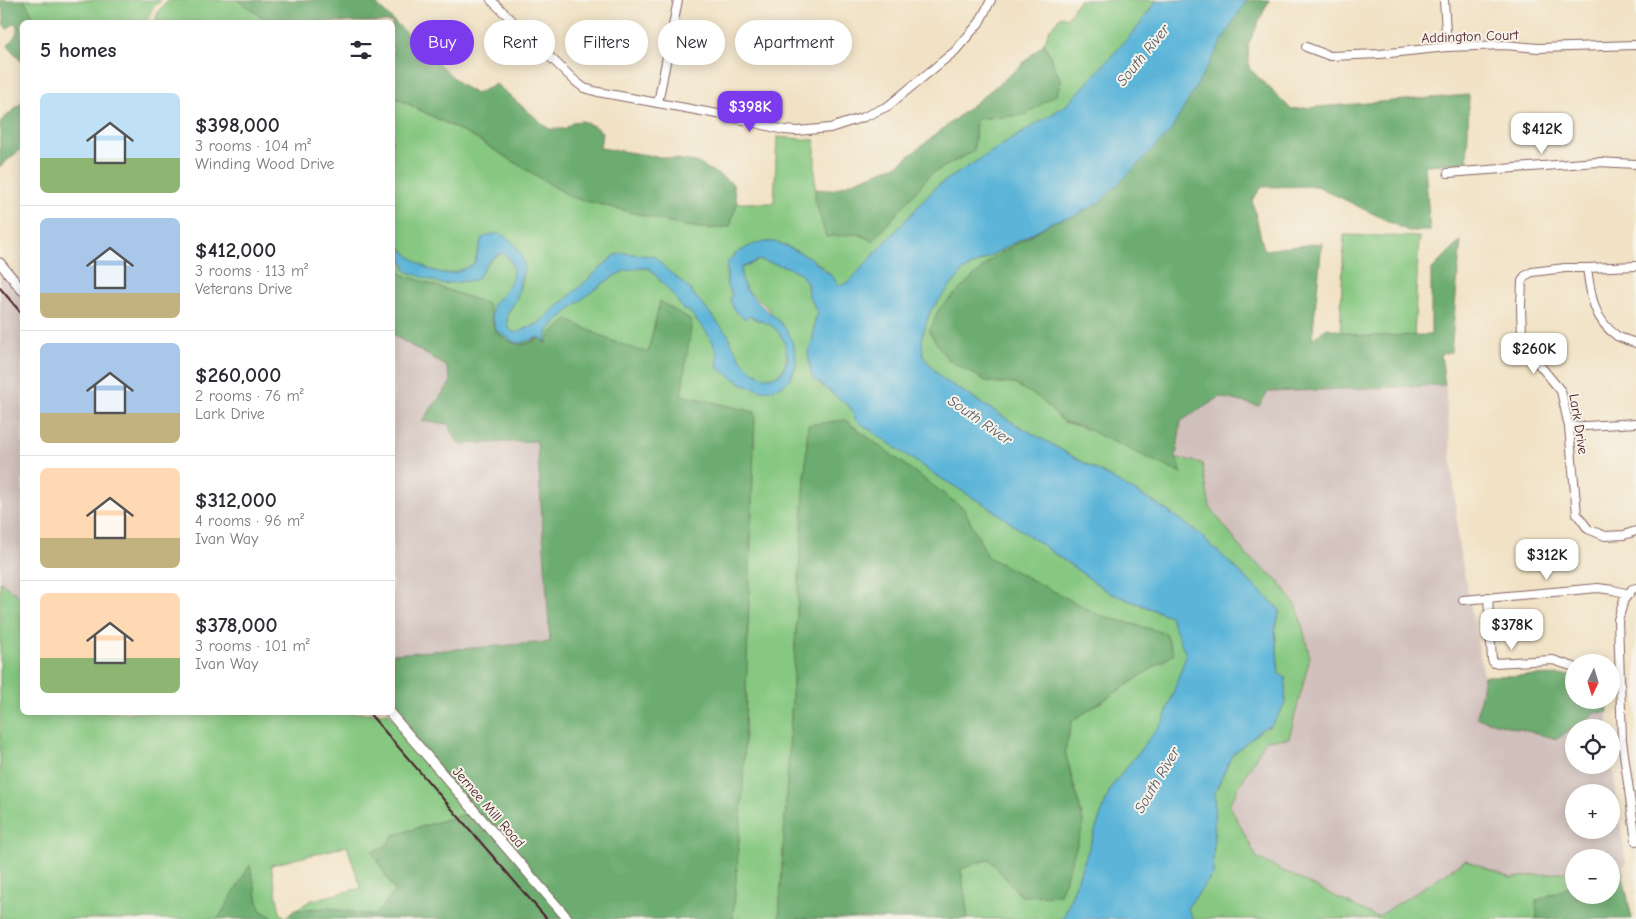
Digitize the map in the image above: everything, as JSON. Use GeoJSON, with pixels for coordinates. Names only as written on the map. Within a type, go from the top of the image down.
{"type":"FeatureCollection","features":[{"type":"Feature","properties":{"kind":"street"},"geometry":{"type":"LineString","coordinates":[[491,0],[584,88],[723,115],[784,130],[813,130],[847,124],[888,106],[955,51],[979,23],[991,0]]}},
{"type":"Feature","properties":{"kind":"street"},"geometry":{"type":"LineString","coordinates":[[658,103],[678,0]]}},
{"type":"Feature","properties":{"kind":"street"},"geometry":{"type":"LineString","coordinates":[[1444,0],[1448,47]]}},
{"type":"Feature","properties":{"kind":"street","name":"Addington Court"},"geometry":{"type":"LineString","coordinates":[[1306,47],[1330,56],[1380,54],[1448,47],[1505,45],[1548,48],[1636,45]]}},
{"type":"Feature","properties":{"kind":"street"},"geometry":{"type":"LineString","coordinates":[[1448,174],[1598,162],[1636,164]]}},
{"type":"Feature","properties":{"kind":"street"},"geometry":{"type":"LineString","coordinates":[[0,263],[20,288]]}},
{"type":"Feature","properties":{"kind":"street","name":"Lark Drive"},"geometry":{"type":"LineString","coordinates":[[1636,266],[1565,268],[1532,272],[1525,276],[1522,281],[1521,307],[1522,336],[1527,350],[1561,391],[1569,426],[1577,514],[1588,529],[1605,536],[1624,535],[1636,531]]}},
{"type":"Feature","properties":{"kind":"street"},"geometry":{"type":"LineString","coordinates":[[1587,268],[1596,312],[1618,337],[1636,344]]}},
{"type":"Feature","properties":{"kind":"street"},"geometry":{"type":"LineString","coordinates":[[1569,426],[1636,423]]}},
{"type":"Feature","properties":{"kind":"street"},"geometry":{"type":"LineString","coordinates":[[1463,600],[1598,588],[1629,594]]}},
{"type":"Feature","properties":{"kind":"street"},"geometry":{"type":"LineString","coordinates":[[1616,654],[1618,620],[1624,600],[1632,589],[1636,588]]}},
{"type":"Feature","properties":{"kind":"street"},"geometry":{"type":"LineString","coordinates":[[1488,597],[1492,660],[1494,663],[1553,660],[1565,664]]}},
{"type":"Feature","properties":{"kind":"street"},"geometry":{"type":"LineString","coordinates":[[1619,709],[1636,841]]}},
{"type":"Feature","properties":{"kind":"street","name":"Jernee Mill Road"},"geometry":{"type":"LineString","coordinates":[[392,715],[568,919]]}},
{"type":"Feature","properties":{"kind":"shaded area"},"geometry":{"type":"Polygon","coordinates":[[[0,263],[20,288],[20,597],[0,582],[0,263]]]}},
{"type":"Feature","properties":{"kind":"shaded area"},"geometry":{"type":"Polygon","coordinates":[[[395,336],[446,366],[451,382],[422,421],[448,424],[460,444],[537,441],[550,643],[395,654],[395,336]]]}},
{"type":"Feature","properties":{"kind":"shaded area"},"geometry":{"type":"Polygon","coordinates":[[[1445,385],[1459,547],[1484,676],[1477,718],[1557,739],[1565,734],[1565,774],[1614,774],[1615,784],[1565,784],[1565,839],[1620,839],[1620,821],[1626,865],[1620,866],[1620,849],[1565,849],[1565,872],[1510,878],[1466,860],[1377,917],[1257,858],[1229,804],[1266,740],[1279,581],[1247,557],[1210,507],[1202,463],[1176,458],[1181,421],[1220,397],[1259,406],[1268,392],[1445,385]]]}},
{"type":"Feature","properties":{"kind":"shaded area"},"geometry":{"type":"Polygon","coordinates":[[[1608,712],[1608,719],[1588,719],[1596,713],[1608,712]]]}},
{"type":"Feature","properties":{"kind":"green space"},"geometry":{"type":"Polygon","coordinates":[[[0,0],[24,0],[36,20],[20,20],[20,60],[8,46],[16,34],[17,26],[15,23],[7,29],[3,23],[4,17],[0,0]]]}},
{"type":"Feature","properties":{"kind":"green space"},"geometry":{"type":"Polygon","coordinates":[[[24,0],[161,0],[152,9],[147,20],[36,20],[24,0]]]}},
{"type":"Feature","properties":{"kind":"green space"},"geometry":{"type":"Polygon","coordinates":[[[169,0],[237,0],[267,20],[156,20],[159,10],[169,0]]]}},
{"type":"Feature","properties":{"kind":"green space"},"geometry":{"type":"Polygon","coordinates":[[[237,0],[374,0],[393,20],[267,20],[237,0]]]}},
{"type":"Feature","properties":{"kind":"green space"},"geometry":{"type":"Polygon","coordinates":[[[1079,0],[1157,0],[1137,28],[1068,104],[937,186],[849,282],[838,286],[820,265],[778,242],[726,269],[727,287],[738,304],[750,317],[775,328],[784,340],[787,354],[786,362],[779,374],[772,377],[762,377],[743,362],[733,348],[729,336],[686,285],[667,270],[654,256],[623,253],[614,256],[538,324],[515,333],[508,328],[507,315],[519,293],[524,264],[482,238],[474,264],[460,271],[443,273],[426,268],[395,242],[395,98],[475,138],[571,197],[685,226],[710,229],[730,226],[737,203],[774,203],[777,137],[815,140],[815,199],[858,234],[873,241],[931,174],[974,151],[976,119],[1025,115],[1061,81],[1044,43],[1050,29],[1061,16],[1067,18],[1079,0]]]}},
{"type":"Feature","properties":{"kind":"green space"},"geometry":{"type":"Polygon","coordinates":[[[1247,0],[1269,0],[1248,45],[1249,68],[1291,109],[1469,95],[1467,163],[1425,165],[1430,231],[1408,231],[1317,186],[1262,187],[1252,200],[1264,250],[1322,243],[1312,339],[1327,328],[1362,336],[1431,335],[1431,270],[1461,240],[1451,352],[1441,354],[1445,385],[1268,392],[1259,406],[1220,397],[1181,421],[1176,458],[1182,474],[1082,427],[1064,422],[1038,397],[1014,384],[988,382],[948,360],[929,332],[939,309],[993,258],[1054,221],[1061,220],[1100,202],[1169,132],[1247,0]]]}},
{"type":"Feature","properties":{"kind":"green space"},"geometry":{"type":"Polygon","coordinates":[[[395,22],[410,36],[410,65],[440,65],[461,85],[476,94],[496,84],[549,129],[565,129],[573,122],[582,121],[596,127],[602,132],[600,148],[696,162],[733,184],[737,203],[730,226],[710,229],[685,226],[571,197],[475,138],[395,97],[395,22]]]}},
{"type":"Feature","properties":{"kind":"green space"},"geometry":{"type":"Polygon","coordinates":[[[1044,43],[1061,81],[1057,94],[1025,115],[976,119],[974,151],[931,174],[873,241],[858,234],[826,237],[815,199],[815,189],[832,190],[899,164],[1016,70],[1044,43]]]}},
{"type":"Feature","properties":{"kind":"green space"},"geometry":{"type":"Polygon","coordinates":[[[20,104],[20,150],[0,167],[0,122],[20,104]]]}},
{"type":"Feature","properties":{"kind":"green space"},"geometry":{"type":"Polygon","coordinates":[[[1054,221],[993,258],[939,309],[988,382],[1014,384],[1038,397],[1064,422],[1082,427],[1181,473],[1176,458],[1202,463],[1210,507],[1247,556],[1279,581],[1298,609],[1310,657],[1289,738],[1266,740],[1229,804],[1257,858],[1377,917],[1466,860],[1511,878],[1565,872],[1565,889],[1536,901],[1537,919],[1193,919],[1187,908],[1213,874],[1215,792],[1232,755],[1263,728],[1271,726],[1279,674],[1275,630],[1280,610],[1196,531],[1157,504],[1012,422],[941,378],[923,357],[922,337],[930,311],[963,271],[1054,221]]]}},
{"type":"Feature","properties":{"kind":"green space"},"geometry":{"type":"Polygon","coordinates":[[[1344,235],[1419,237],[1414,339],[1340,337],[1344,235]]]}},
{"type":"Feature","properties":{"kind":"green space"},"geometry":{"type":"Polygon","coordinates":[[[503,253],[510,259],[514,270],[511,283],[498,301],[496,330],[532,341],[539,337],[545,342],[547,334],[560,319],[605,282],[625,271],[636,268],[649,268],[675,297],[684,311],[688,310],[709,336],[716,351],[717,367],[745,386],[774,389],[785,384],[791,378],[797,363],[772,314],[743,284],[741,268],[759,260],[788,267],[800,273],[807,283],[808,295],[818,315],[815,319],[813,340],[808,352],[811,374],[814,379],[850,407],[856,420],[931,472],[987,506],[1110,593],[1170,616],[1187,655],[1164,720],[1111,787],[1064,917],[1061,919],[968,919],[961,869],[990,859],[1021,896],[1084,824],[1065,751],[1072,721],[1174,654],[1165,633],[1099,615],[988,557],[964,509],[845,420],[808,425],[779,919],[733,919],[743,786],[755,412],[681,395],[691,321],[660,301],[648,353],[612,341],[546,344],[539,338],[526,344],[516,344],[495,331],[488,304],[404,275],[395,270],[395,257],[403,262],[406,271],[477,279],[491,260],[503,253]]]}},
{"type":"Feature","properties":{"kind":"green space"},"geometry":{"type":"Polygon","coordinates":[[[395,270],[404,275],[488,304],[495,331],[511,342],[521,345],[539,338],[546,344],[550,334],[568,320],[612,341],[648,353],[660,301],[692,321],[681,395],[755,412],[743,786],[733,919],[296,919],[290,914],[294,910],[329,908],[374,916],[395,892],[372,851],[385,847],[394,835],[474,811],[394,715],[395,654],[550,642],[537,441],[459,444],[448,424],[422,421],[451,382],[446,366],[395,336],[395,270]]]}},
{"type":"Feature","properties":{"kind":"green space"},"geometry":{"type":"Polygon","coordinates":[[[845,420],[964,509],[988,557],[1099,615],[1165,633],[1174,654],[1072,721],[1065,751],[1084,824],[1060,895],[1021,896],[989,859],[961,869],[968,919],[779,919],[808,425],[845,420]]]}},
{"type":"Feature","properties":{"kind":"green space"},"geometry":{"type":"Polygon","coordinates":[[[0,582],[20,597],[20,715],[391,715],[474,811],[394,835],[385,847],[373,851],[395,892],[374,916],[329,908],[294,910],[312,900],[361,888],[347,846],[271,865],[280,913],[286,918],[290,914],[296,919],[275,919],[260,910],[250,866],[218,919],[0,919],[0,582]]]}},
{"type":"Feature","properties":{"kind":"green space"},"geometry":{"type":"Polygon","coordinates":[[[1565,675],[1565,709],[1608,709],[1608,712],[1596,713],[1587,719],[1565,719],[1565,734],[1557,739],[1477,718],[1484,676],[1565,675]]]}},
{"type":"Feature","properties":{"kind":"green space"},"geometry":{"type":"Polygon","coordinates":[[[250,865],[260,910],[275,919],[218,919],[250,865]]]}},
{"type":"Feature","properties":{"kind":"green space"},"geometry":{"type":"Polygon","coordinates":[[[1620,866],[1632,919],[1537,919],[1536,901],[1565,889],[1565,904],[1620,904],[1620,866]]]}},
{"type":"Feature","properties":{"kind":"water","name":"South River"},"geometry":{"type":"Polygon","coordinates":[[[1157,0],[1247,0],[1170,132],[1100,202],[1074,216],[1054,221],[963,271],[930,311],[922,337],[923,356],[941,378],[1012,422],[1157,504],[1196,531],[1280,610],[1275,630],[1279,674],[1286,678],[1285,704],[1271,726],[1263,728],[1232,755],[1215,792],[1213,874],[1187,908],[1193,919],[1061,919],[1064,917],[1111,787],[1164,720],[1186,655],[1170,616],[1110,593],[987,506],[931,472],[856,420],[850,407],[814,379],[811,374],[808,352],[813,340],[815,319],[818,315],[808,295],[807,283],[800,273],[787,267],[759,260],[741,268],[743,284],[755,300],[787,331],[796,355],[795,367],[788,381],[777,388],[763,390],[732,378],[717,367],[716,351],[709,336],[688,310],[684,311],[675,297],[649,268],[636,268],[625,271],[605,282],[559,319],[547,334],[546,342],[539,337],[521,343],[514,342],[496,330],[492,316],[493,303],[498,300],[508,287],[513,272],[511,262],[503,253],[491,260],[477,279],[442,284],[406,271],[403,262],[395,256],[395,242],[427,268],[443,273],[452,273],[474,264],[482,238],[496,234],[503,235],[510,240],[519,251],[524,265],[518,295],[507,316],[508,328],[515,333],[538,324],[614,256],[623,253],[654,256],[667,270],[686,285],[729,336],[733,347],[751,370],[762,376],[775,376],[782,373],[788,358],[784,341],[778,331],[771,325],[749,316],[746,319],[734,309],[730,299],[732,296],[730,289],[727,287],[727,263],[734,255],[760,242],[777,242],[809,257],[834,278],[838,286],[849,282],[937,186],[1068,104],[1137,28],[1157,0]]]}},
{"type":"Feature","properties":{"kind":"railway"},"geometry":{"type":"LineString","coordinates":[[0,288],[20,312]]}},
{"type":"Feature","properties":{"kind":"railway"},"geometry":{"type":"LineString","coordinates":[[371,715],[547,919]]}}]}
